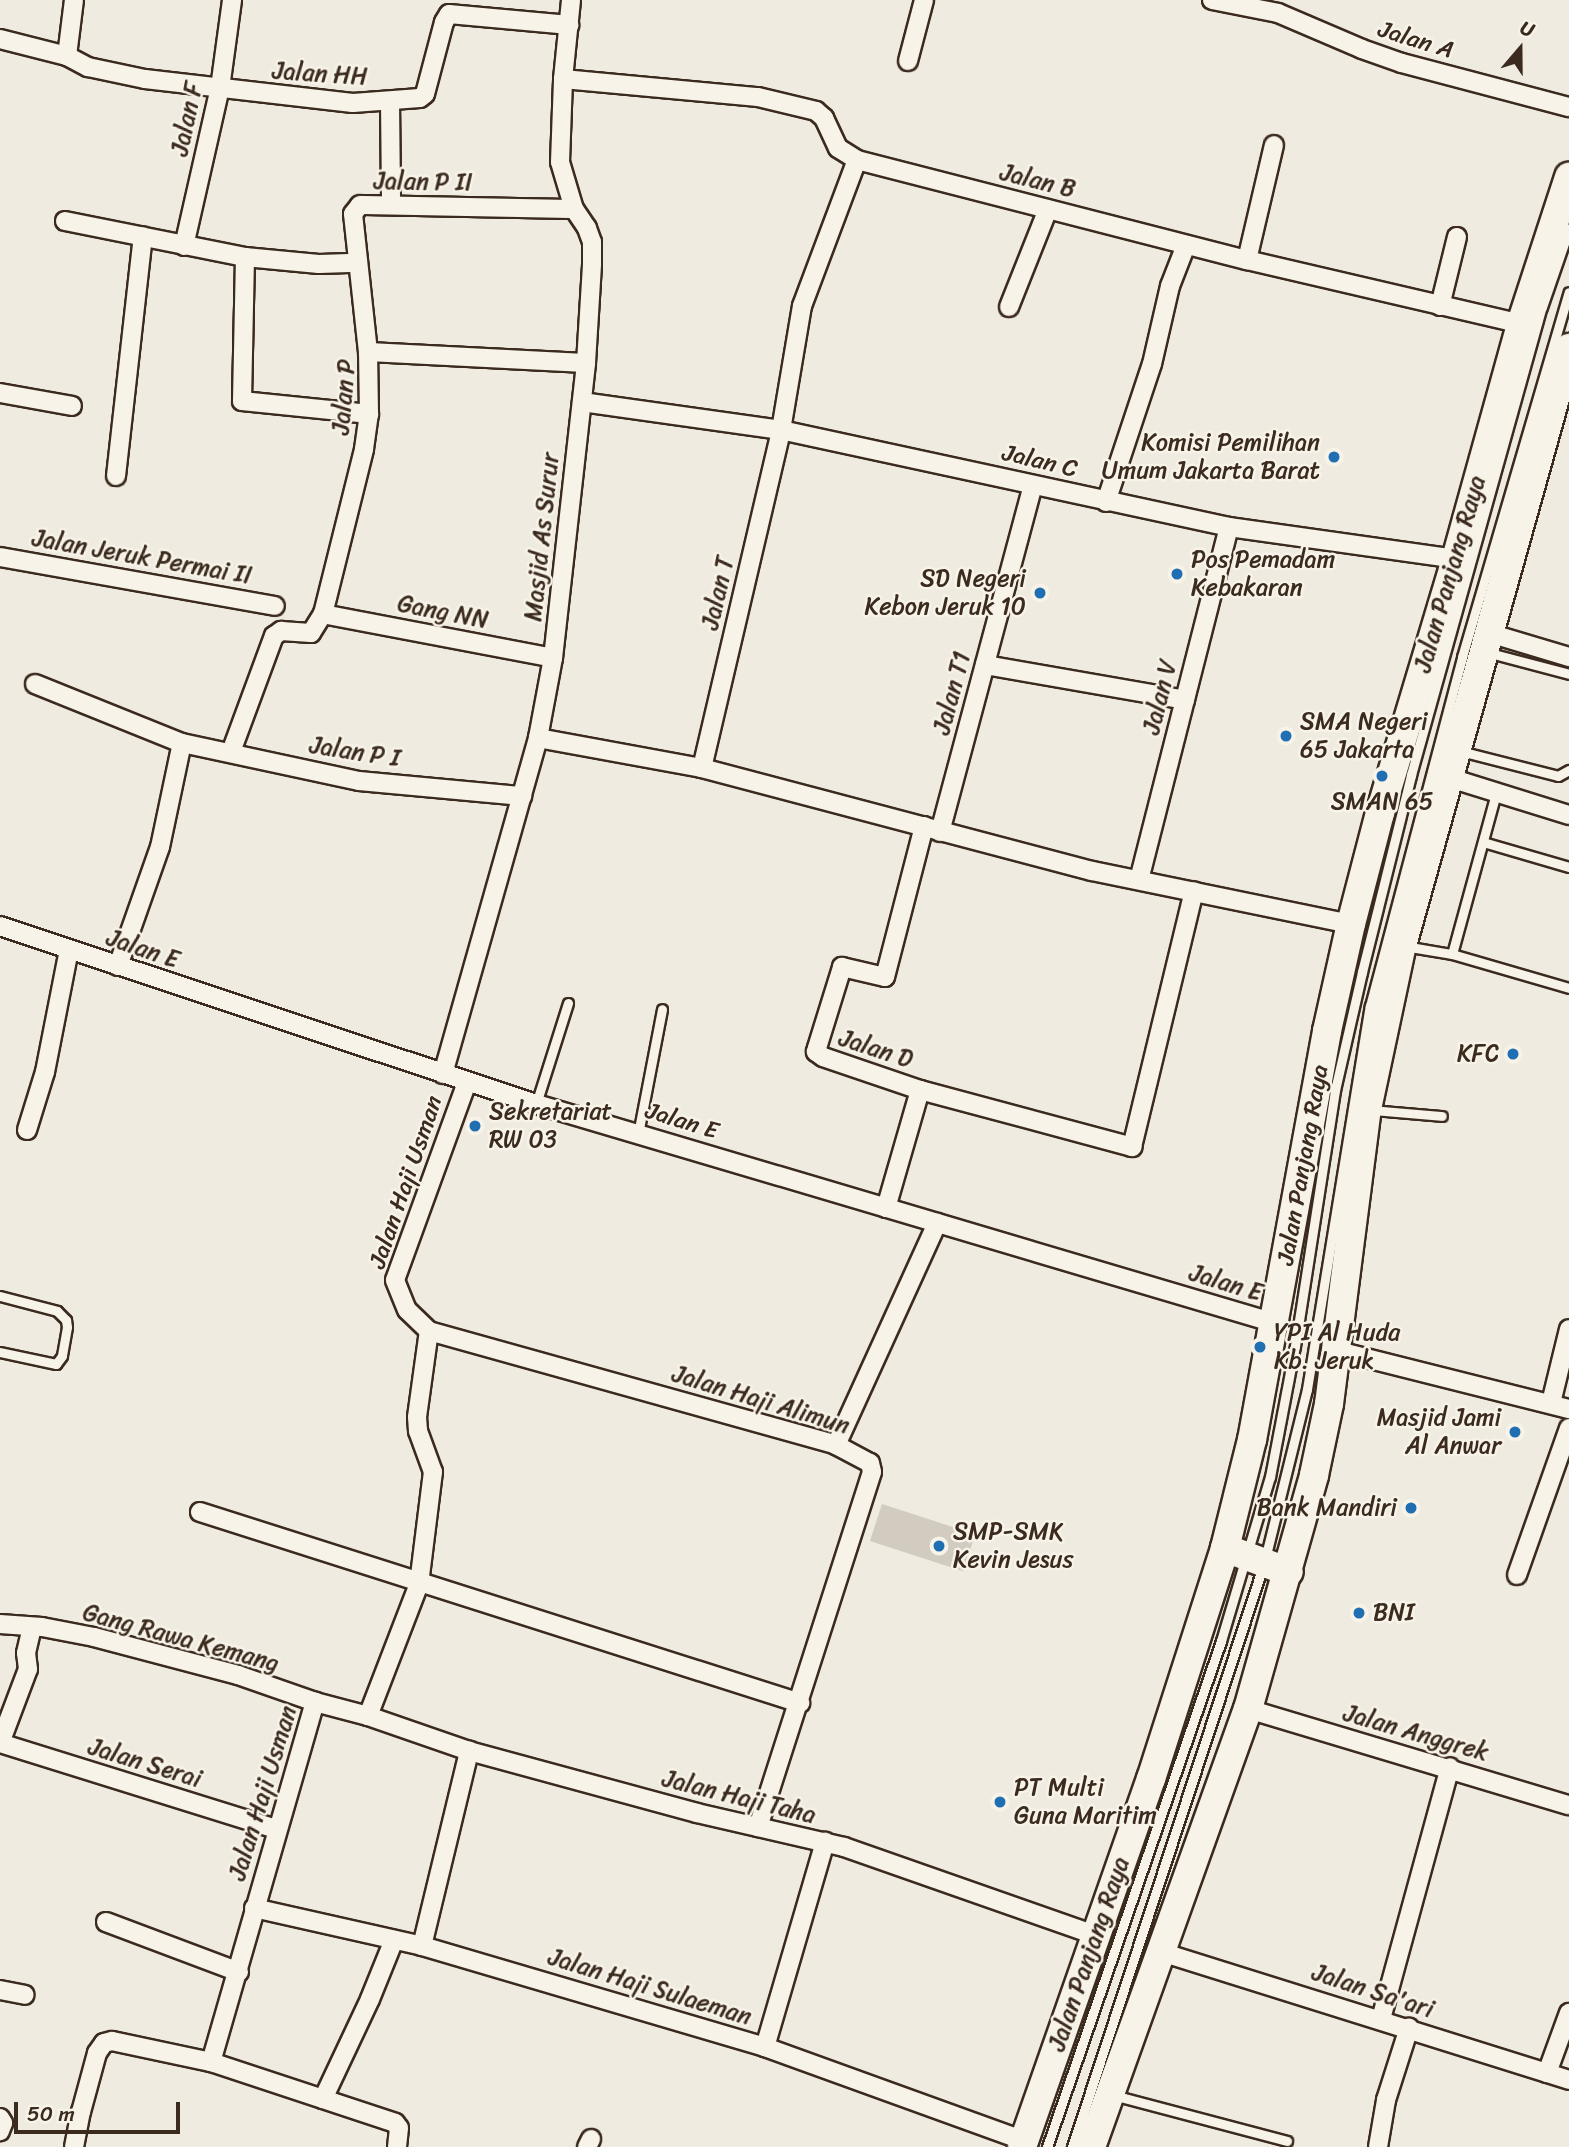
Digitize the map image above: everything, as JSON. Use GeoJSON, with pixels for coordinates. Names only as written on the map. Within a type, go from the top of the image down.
{"type":"FeatureCollection","features":[{"type":"Feature","properties":{"kind":"main road","name":"Jalan Panjang Raya"},"geometry":{"type":"LineString","coordinates":[[1091,2147],[1248,1709],[1256,1560],[1252,1440],[1298,1183],[1351,924],[1380,813],[1456,559],[1521,324],[1569,177]]}},
{"type":"Feature","properties":{"kind":"main road","name":"Jalan Panjang Raya"},"geometry":{"type":"LineString","coordinates":[[1031,2145],[1096,1935],[1187,1672],[1319,1452],[1329,1404],[1367,1110],[1402,945],[1459,751],[1486,642],[1567,359]]}},
{"type":"Feature","properties":{"kind":"street"},"geometry":{"type":"LineString","coordinates":[[67,56],[74,0]]}},
{"type":"Feature","properties":{"kind":"street","name":"Jalan F"},"geometry":{"type":"LineString","coordinates":[[184,246],[220,88],[232,0]]}},
{"type":"Feature","properties":{"kind":"street","name":"Masjid As Surur"},"geometry":{"type":"LineString","coordinates":[[443,1074],[523,796],[538,738],[553,658],[586,363],[592,242],[574,209],[560,162],[563,79],[571,0]]}},
{"type":"Feature","properties":{"kind":"street"},"geometry":{"type":"LineString","coordinates":[[908,61],[924,0]]}},
{"type":"Feature","properties":{"kind":"street","name":"Jalan A"},"geometry":{"type":"LineString","coordinates":[[1212,0],[1279,13],[1346,43],[1402,63],[1569,107]]}},
{"type":"Feature","properties":{"kind":"street","name":"Jalan HH"},"geometry":{"type":"LineString","coordinates":[[0,39],[67,56],[88,67],[112,72],[316,101],[353,103],[420,98],[425,94],[444,22],[449,14],[569,24]]}},
{"type":"Feature","properties":{"kind":"street","name":"Jalan B"},"geometry":{"type":"LineString","coordinates":[[563,79],[758,97],[816,111],[822,114],[838,148],[857,160],[1247,260],[1521,324]]}},
{"type":"Feature","properties":{"kind":"street"},"geometry":{"type":"LineString","coordinates":[[390,101],[391,205]]}},
{"type":"Feature","properties":{"kind":"street"},"geometry":{"type":"LineString","coordinates":[[1247,260],[1274,145]]}},
{"type":"Feature","properties":{"kind":"street"},"geometry":{"type":"LineString","coordinates":[[781,430],[807,289],[857,160]]}},
{"type":"Feature","properties":{"kind":"street","name":"Jalan P II"},"geometry":{"type":"LineString","coordinates":[[357,263],[355,209],[360,205],[574,209]]}},
{"type":"Feature","properties":{"kind":"street"},"geometry":{"type":"LineString","coordinates":[[1010,307],[1048,209]]}},
{"type":"Feature","properties":{"kind":"street"},"geometry":{"type":"LineString","coordinates":[[65,221],[245,257],[319,264],[357,263],[368,352]]}},
{"type":"Feature","properties":{"kind":"street"},"geometry":{"type":"LineString","coordinates":[[116,476],[143,237]]}},
{"type":"Feature","properties":{"kind":"street"},"geometry":{"type":"LineString","coordinates":[[1440,306],[1457,237]]}},
{"type":"Feature","properties":{"kind":"street"},"geometry":{"type":"LineString","coordinates":[[1106,502],[1152,364],[1170,286],[1186,244]]}},
{"type":"Feature","properties":{"kind":"street"},"geometry":{"type":"LineString","coordinates":[[245,257],[242,401],[369,414]]}},
{"type":"Feature","properties":{"kind":"street","name":"Jalan P"},"geometry":{"type":"LineString","coordinates":[[323,614],[364,449],[369,414],[368,352],[586,363]]}},
{"type":"Feature","properties":{"kind":"street"},"geometry":{"type":"LineString","coordinates":[[0,393],[72,406]]}},
{"type":"Feature","properties":{"kind":"street","name":"Jalan C"},"geometry":{"type":"LineString","coordinates":[[582,402],[781,430],[1229,527],[1456,559]]}},
{"type":"Feature","properties":{"kind":"street","name":"Jalan T"},"geometry":{"type":"LineString","coordinates":[[702,768],[781,430]]}},
{"type":"Feature","properties":{"kind":"street","name":"Jalan T1"},"geometry":{"type":"LineString","coordinates":[[932,829],[985,665],[1033,485]]}},
{"type":"Feature","properties":{"kind":"street","name":"Jalan V"},"geometry":{"type":"LineString","coordinates":[[1139,880],[1229,527]]}},
{"type":"Feature","properties":{"kind":"street","name":"Jalan Jeruk Permai II"},"geometry":{"type":"LineString","coordinates":[[0,557],[275,606]]}},
{"type":"Feature","properties":{"kind":"street"},"geometry":{"type":"LineString","coordinates":[[231,752],[274,636],[281,631],[311,633],[323,614]]}},
{"type":"Feature","properties":{"kind":"street","name":"Gang NN"},"geometry":{"type":"LineString","coordinates":[[323,614],[553,658]]}},
{"type":"Feature","properties":{"kind":"street"},"geometry":{"type":"LineString","coordinates":[[1486,642],[1569,657]]}},
{"type":"Feature","properties":{"kind":"street"},"geometry":{"type":"LineString","coordinates":[[985,665],[1185,700]]}},
{"type":"Feature","properties":{"kind":"street","name":"Jalan P I"},"geometry":{"type":"LineString","coordinates":[[35,684],[182,743],[359,781],[523,796]]}},
{"type":"Feature","properties":{"kind":"street"},"geometry":{"type":"LineString","coordinates":[[538,738],[702,768],[1139,880],[1351,924]]}},
{"type":"Feature","properties":{"kind":"street"},"geometry":{"type":"LineString","coordinates":[[118,966],[160,846],[182,743]]}},
{"type":"Feature","properties":{"kind":"street"},"geometry":{"type":"LineString","coordinates":[[1451,779],[1569,815]]}},
{"type":"Feature","properties":{"kind":"street","name":"Jalan D"},"geometry":{"type":"LineString","coordinates":[[886,1208],[920,1090],[823,1057],[816,1052],[842,967],[885,977],[932,829]]}},
{"type":"Feature","properties":{"kind":"street"},"geometry":{"type":"LineString","coordinates":[[920,1090],[1132,1147],[1194,891]]}},
{"type":"Feature","properties":{"kind":"street","name":"Jalan E"},"geometry":{"type":"LineString","coordinates":[[0,926],[536,1104],[1275,1323]]}},
{"type":"Feature","properties":{"kind":"street"},"geometry":{"type":"LineString","coordinates":[[27,1130],[45,1072],[69,950]]}},
{"type":"Feature","properties":{"kind":"street","name":"Jalan Haji Usman"},"geometry":{"type":"LineString","coordinates":[[429,1331],[407,1311],[395,1280],[467,1082]]}},
{"type":"Feature","properties":{"kind":"street"},"geometry":{"type":"LineString","coordinates":[[836,1445],[937,1223]]}},
{"type":"Feature","properties":{"kind":"street"},"geometry":{"type":"LineString","coordinates":[[1551,1404],[1569,1329]]}},
{"type":"Feature","properties":{"kind":"street"},"geometry":{"type":"LineString","coordinates":[[368,1716],[419,1584],[433,1472],[418,1431],[417,1417],[429,1331]]}},
{"type":"Feature","properties":{"kind":"street","name":"Jalan Haji Alimun"},"geometry":{"type":"LineString","coordinates":[[429,1331],[836,1445],[870,1463],[873,1470],[758,1827]]}},
{"type":"Feature","properties":{"kind":"street"},"geometry":{"type":"LineString","coordinates":[[1334,1350],[1569,1409]]}},
{"type":"Feature","properties":{"kind":"street"},"geometry":{"type":"LineString","coordinates":[[1517,1576],[1569,1428]]}},
{"type":"Feature","properties":{"kind":"street"},"geometry":{"type":"LineString","coordinates":[[200,1512],[419,1584],[800,1703]]}},
{"type":"Feature","properties":{"kind":"street"},"geometry":{"type":"LineString","coordinates":[[0,1624],[32,1628],[26,1653],[28,1669],[0,1743]]}},
{"type":"Feature","properties":{"kind":"street","name":"Gang Rawa Kemang"},"geometry":{"type":"LineString","coordinates":[[32,1628],[42,1627],[94,1637],[238,1675],[315,1702]]}},
{"type":"Feature","properties":{"kind":"street","name":"Jalan Haji Usman"},"geometry":{"type":"LineString","coordinates":[[211,2062],[239,1972],[276,1829],[315,1702],[368,1716]]}},
{"type":"Feature","properties":{"kind":"street","name":"Jalan Anggrek"},"geometry":{"type":"LineString","coordinates":[[1248,1709],[1450,1767],[1569,1805]]}},
{"type":"Feature","properties":{"kind":"street","name":"Jalan Haji Taha"},"geometry":{"type":"LineString","coordinates":[[368,1716],[470,1751],[758,1827],[825,1842],[1096,1935]]}},
{"type":"Feature","properties":{"kind":"street","name":"Jalan Serai"},"geometry":{"type":"LineString","coordinates":[[0,1743],[276,1829]]}},
{"type":"Feature","properties":{"kind":"street"},"geometry":{"type":"LineString","coordinates":[[422,1945],[470,1751]]}},
{"type":"Feature","properties":{"kind":"street"},"geometry":{"type":"LineString","coordinates":[[1381,2019],[1450,1767]]}},
{"type":"Feature","properties":{"kind":"street"},"geometry":{"type":"LineString","coordinates":[[765,2047],[825,1842]]}},
{"type":"Feature","properties":{"kind":"street","name":"Jalan Haji Sulaeman"},"geometry":{"type":"LineString","coordinates":[[254,1908],[422,1945],[765,2047],[1031,2145]]}},
{"type":"Feature","properties":{"kind":"street"},"geometry":{"type":"LineString","coordinates":[[106,1922],[239,1972]]}},
{"type":"Feature","properties":{"kind":"street"},"geometry":{"type":"LineString","coordinates":[[323,2099],[370,1999],[394,1940]]}},
{"type":"Feature","properties":{"kind":"street","name":"Jalan Sa'ari"},"geometry":{"type":"LineString","coordinates":[[1161,1952],[1381,2019],[1569,2081]]}},
{"type":"Feature","properties":{"kind":"street"},"geometry":{"type":"LineString","coordinates":[[0,1990],[25,1995]]}},
{"type":"Feature","properties":{"kind":"street"},"geometry":{"type":"LineString","coordinates":[[1548,2073],[1569,2013]]}},
{"type":"Feature","properties":{"kind":"street"},"geometry":{"type":"LineString","coordinates":[[1378,2147],[1386,2101],[1409,2028]]}},
{"type":"Feature","properties":{"kind":"street"},"geometry":{"type":"LineString","coordinates":[[74,2147],[97,2053],[104,2043],[112,2042],[211,2062],[395,2123],[399,2128],[397,2147]]}},
{"type":"Feature","properties":{"kind":"street"},"geometry":{"type":"LineString","coordinates":[[0,2118],[3,2123],[0,2132]]}},
{"type":"Feature","properties":{"kind":"lane"},"geometry":{"type":"LineString","coordinates":[[1031,2145],[1221,1641],[1256,1560],[1295,1346],[1335,1090],[1362,972],[1411,775],[1542,307],[1569,229]]}},
{"type":"Feature","properties":{"kind":"lane"},"geometry":{"type":"LineString","coordinates":[[1072,2147],[1307,1389],[1370,1006],[1462,657],[1569,292]]}},
{"type":"Feature","properties":{"kind":"lane"},"geometry":{"type":"LineString","coordinates":[[1486,642],[1569,674]]}},
{"type":"Feature","properties":{"kind":"lane"},"geometry":{"type":"LineString","coordinates":[[1459,751],[1558,776],[1569,770]]}},
{"type":"Feature","properties":{"kind":"lane"},"geometry":{"type":"LineString","coordinates":[[1452,954],[1496,793]]}},
{"type":"Feature","properties":{"kind":"lane"},"geometry":{"type":"LineString","coordinates":[[1483,842],[1569,867]]}},
{"type":"Feature","properties":{"kind":"lane"},"geometry":{"type":"LineString","coordinates":[[1402,945],[1452,954],[1569,988]]}},
{"type":"Feature","properties":{"kind":"lane"},"geometry":{"type":"LineString","coordinates":[[536,1104],[568,1003]]}},
{"type":"Feature","properties":{"kind":"lane"},"geometry":{"type":"LineString","coordinates":[[638,1133],[662,1009]]}},
{"type":"Feature","properties":{"kind":"lane"},"geometry":{"type":"LineString","coordinates":[[1367,1110],[1442,1116]]}},
{"type":"Feature","properties":{"kind":"lane"},"geometry":{"type":"LineString","coordinates":[[0,1296],[57,1311],[66,1320],[67,1327],[62,1356],[56,1364],[0,1352]]}},
{"type":"Feature","properties":{"kind":"lane"},"geometry":{"type":"LineString","coordinates":[[1108,2094],[1287,2141]]}},
{"type":"Feature","properties":{"kind":"shaded area"},"geometry":{"type":"Polygon","coordinates":[[[882,1504],[975,1534],[963,1571],[870,1541],[882,1504]]]}},
{"type":"Feature","properties":{"kind":"place","name":"Komisi Pemilihan Umum Jakarta Barat"},"geometry":{"type":"Point","coordinates":[1334,457]}},
{"type":"Feature","properties":{"kind":"place","name":"Pos Pemadam Kebakaran"},"geometry":{"type":"Point","coordinates":[1177,574]}},
{"type":"Feature","properties":{"kind":"place","name":"SD Negeri Kebon Jeruk 10"},"geometry":{"type":"Point","coordinates":[1040,593]}},
{"type":"Feature","properties":{"kind":"place","name":"SMA Negeri 65 Jakarta"},"geometry":{"type":"Point","coordinates":[1286,736]}},
{"type":"Feature","properties":{"kind":"place","name":"SMAN 65"},"geometry":{"type":"Point","coordinates":[1382,776]}},
{"type":"Feature","properties":{"kind":"place","name":"KFC"},"geometry":{"type":"Point","coordinates":[1513,1054]}},
{"type":"Feature","properties":{"kind":"place","name":"Sekretariat RW 03"},"geometry":{"type":"Point","coordinates":[475,1126]}},
{"type":"Feature","properties":{"kind":"place","name":"YPI Al Huda Kb. Jeruk"},"geometry":{"type":"Point","coordinates":[1260,1347]}},
{"type":"Feature","properties":{"kind":"place","name":"Masjid Jami Al Anwar"},"geometry":{"type":"Point","coordinates":[1515,1432]}},
{"type":"Feature","properties":{"kind":"place","name":"Bank Mandiri"},"geometry":{"type":"Point","coordinates":[1411,1508]}},
{"type":"Feature","properties":{"kind":"place","name":"SMP-SMK Kevin Jesus"},"geometry":{"type":"Point","coordinates":[939,1546]}},
{"type":"Feature","properties":{"kind":"place","name":"BNI"},"geometry":{"type":"Point","coordinates":[1359,1613]}},
{"type":"Feature","properties":{"kind":"place","name":"PT Multi Guna Maritim"},"geometry":{"type":"Point","coordinates":[1000,1802]}}]}
